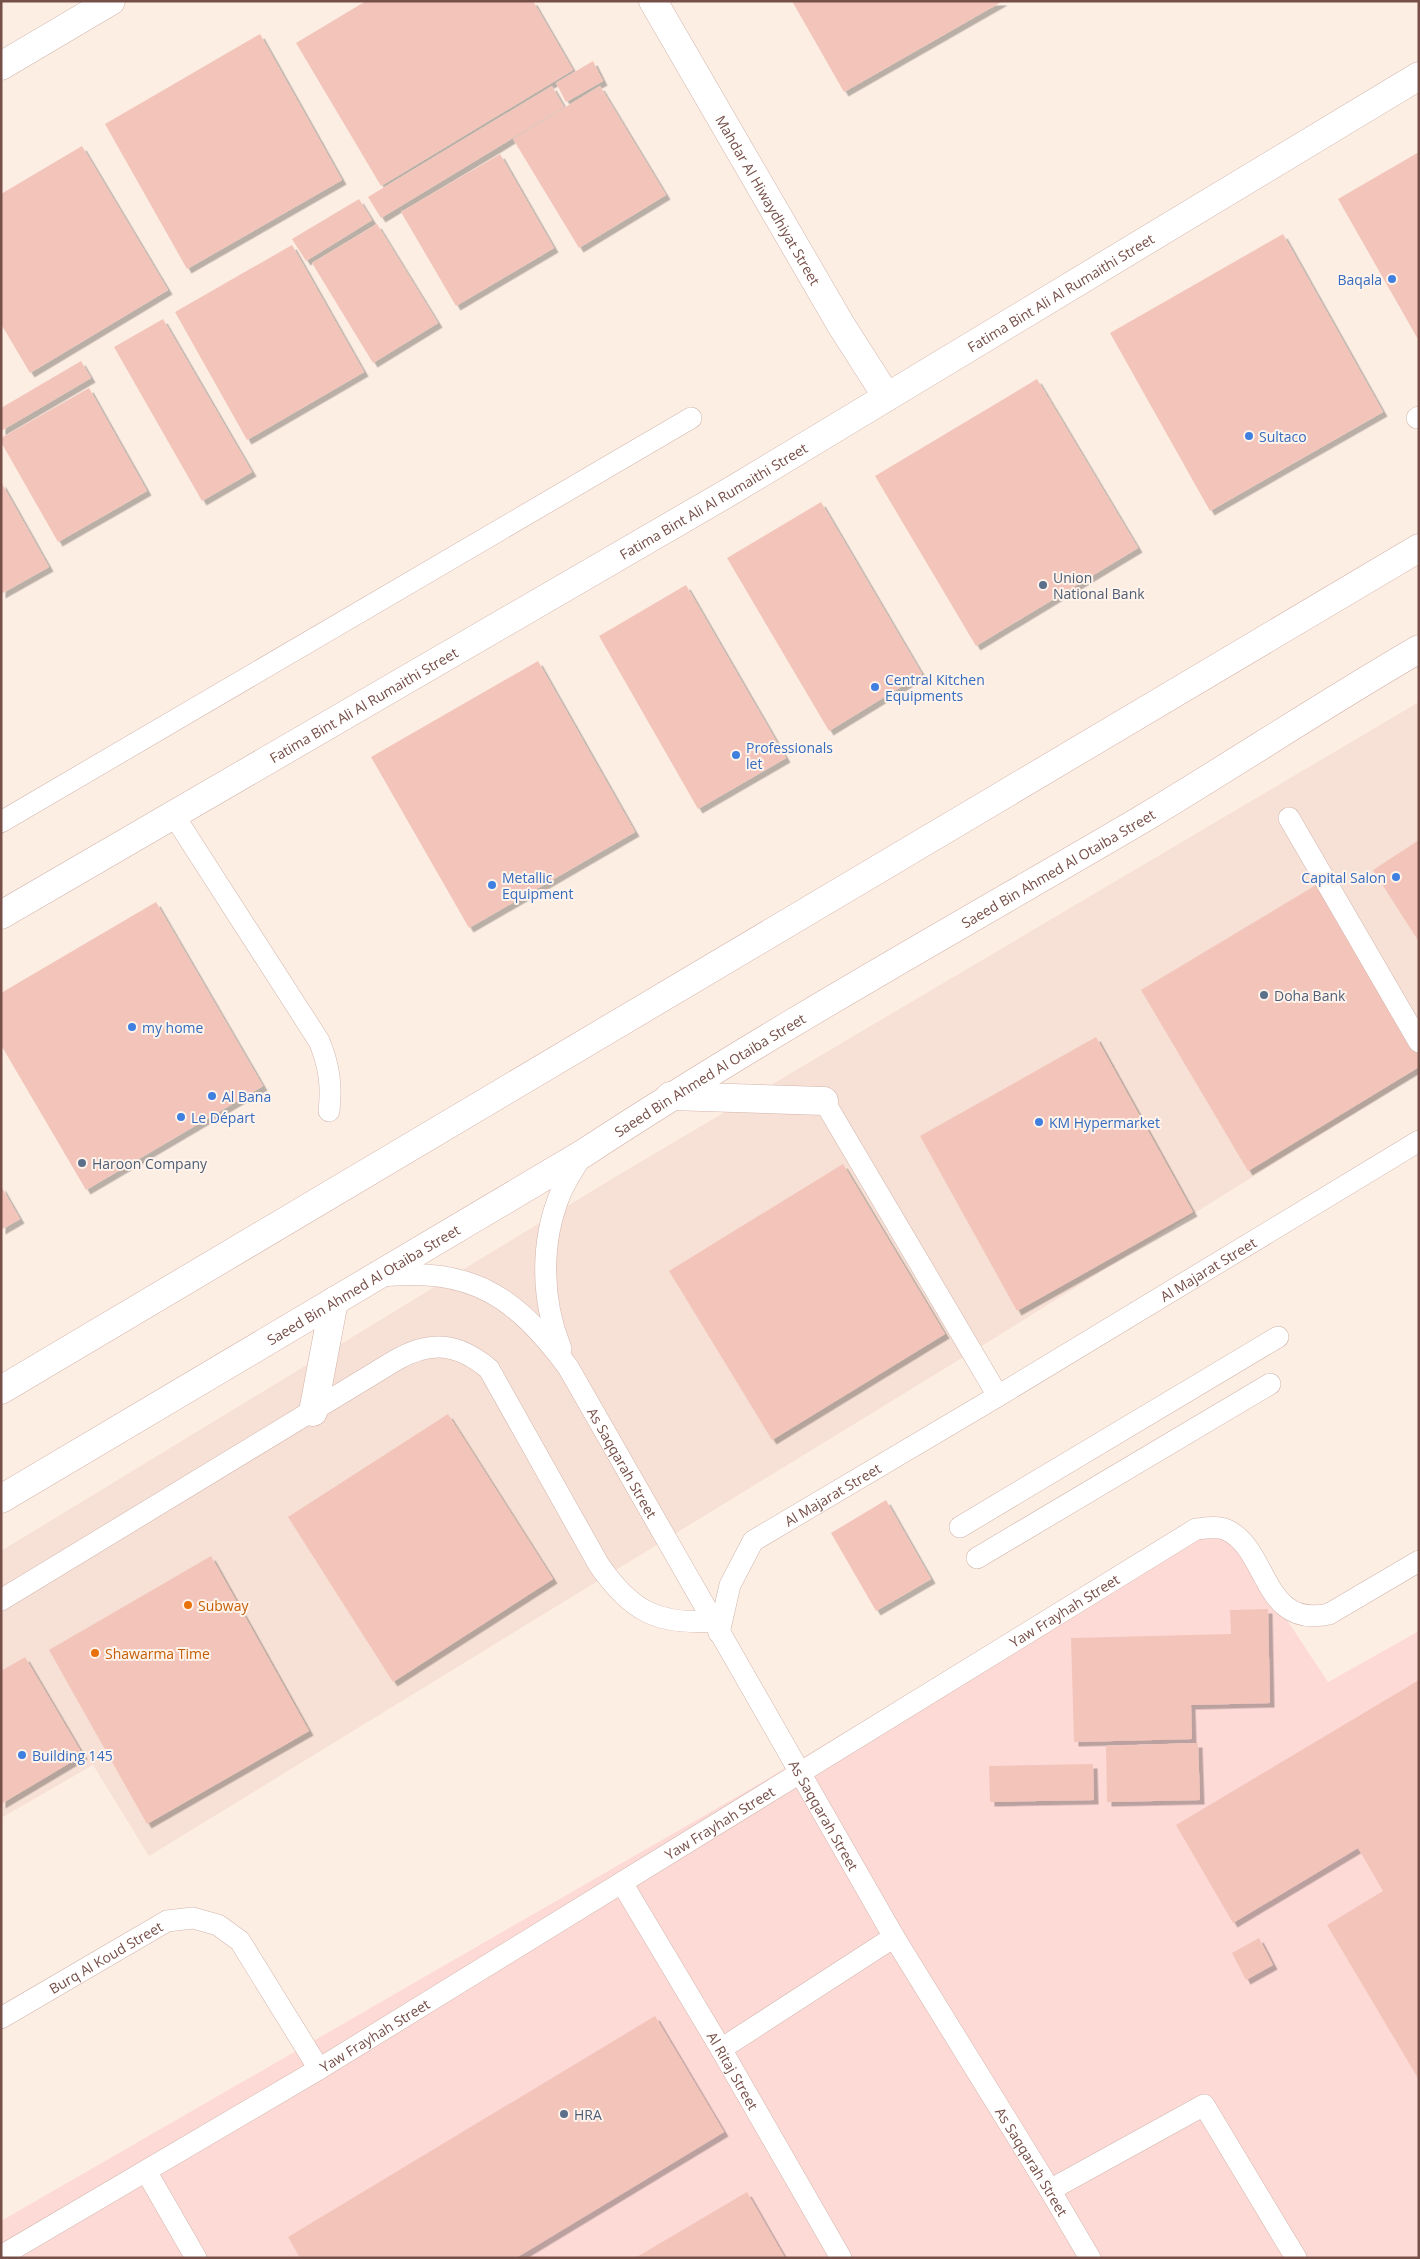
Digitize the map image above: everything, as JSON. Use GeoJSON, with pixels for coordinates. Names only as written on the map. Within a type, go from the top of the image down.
{"type":"FeatureCollection","features":[{"type":"Feature","properties":{"kind":"main road"},"geometry":{"type":"LineString","coordinates":[[1,66],[112,1]]}},
{"type":"Feature","properties":{"kind":"main road","name":"Mahdar Al Hiwaydhiyat Street"},"geometry":{"type":"LineString","coordinates":[[653,1],[841,325],[887,397]]}},
{"type":"Feature","properties":{"kind":"main road","name":"Fatima Bint Ali Al Rumaithi Street"},"geometry":{"type":"LineString","coordinates":[[1,915],[736,488],[1419,76]]}},
{"type":"Feature","properties":{"kind":"main road"},"geometry":{"type":"LineString","coordinates":[[1,1390],[1419,548]]}},
{"type":"Feature","properties":{"kind":"main road","name":"Saeed Bin Ahmed Al Otaiba Street"},"geometry":{"type":"LineString","coordinates":[[1,1499],[584,1152],[670,1096],[1152,813],[1350,689],[1419,649]]}},
{"type":"Feature","properties":{"kind":"main road"},"geometry":{"type":"LineString","coordinates":[[1,895],[14,895],[55,882]]}},
{"type":"Feature","properties":{"kind":"main road"},"geometry":{"type":"LineString","coordinates":[[670,1096],[824,1101]]}},
{"type":"Feature","properties":{"kind":"main road"},"geometry":{"type":"LineString","coordinates":[[313,1412],[334,1301]]}},
{"type":"Feature","properties":{"kind":"lane"},"geometry":{"type":"LineString","coordinates":[[1,822],[692,418]]}},
{"type":"Feature","properties":{"kind":"lane"},"geometry":{"type":"LineString","coordinates":[[172,814],[320,1041],[330,1075],[329,1111]]}},
{"type":"Feature","properties":{"kind":"lane"},"geometry":{"type":"LineString","coordinates":[[1290,818],[1419,1042]]}},
{"type":"Feature","properties":{"kind":"lane"},"geometry":{"type":"LineString","coordinates":[[824,1101],[998,1396]]}},
{"type":"Feature","properties":{"kind":"lane","name":"Al Majarat Street"},"geometry":{"type":"LineString","coordinates":[[716,1627],[730,1584],[753,1542],[1419,1141]]}},
{"type":"Feature","properties":{"kind":"lane","name":"As Saqqarah Street"},"geometry":{"type":"LineString","coordinates":[[568,1367],[552,1325],[545,1280],[548,1235],[561,1192],[584,1152]]}},
{"type":"Feature","properties":{"kind":"lane","name":"As Saqqarah Street"},"geometry":{"type":"LineString","coordinates":[[374,1276],[412,1272],[450,1276],[486,1290],[519,1310],[549,1342],[568,1367],[799,1774],[894,1937],[1090,2258]]}},
{"type":"Feature","properties":{"kind":"lane"},"geometry":{"type":"LineString","coordinates":[[960,1527],[1278,1337]]}},
{"type":"Feature","properties":{"kind":"lane"},"geometry":{"type":"LineString","coordinates":[[1,1600],[414,1350],[434,1346],[454,1348],[473,1356],[489,1369],[599,1565],[615,1587],[635,1605],[660,1617],[716,1627]]}},
{"type":"Feature","properties":{"kind":"lane"},"geometry":{"type":"LineString","coordinates":[[977,1558],[1270,1384]]}},
{"type":"Feature","properties":{"kind":"lane","name":"Yaw Frayhah Street"},"geometry":{"type":"LineString","coordinates":[[1,2256],[319,2069],[1196,1529],[1211,1527],[1226,1530],[1239,1539],[1282,1603],[1292,1611],[1304,1616],[1316,1617],[1329,1614],[1419,1561]]}},
{"type":"Feature","properties":{"kind":"lane","name":"Al Ritaj Street"},"geometry":{"type":"LineString","coordinates":[[622,1883],[722,2049],[841,2258]]}},
{"type":"Feature","properties":{"kind":"lane","name":"Burq Al Koud Street"},"geometry":{"type":"LineString","coordinates":[[1,2018],[167,1921],[193,1918],[218,1925],[240,1941],[319,2069]]}},
{"type":"Feature","properties":{"kind":"lane"},"geometry":{"type":"LineString","coordinates":[[722,2049],[894,1937]]}},
{"type":"Feature","properties":{"kind":"lane"},"geometry":{"type":"LineString","coordinates":[[1050,2190],[1204,2106],[1296,2258]]}},
{"type":"Feature","properties":{"kind":"lane"},"geometry":{"type":"LineString","coordinates":[[146,2171],[196,2258]]}},
{"type":"Feature","properties":{"kind":"shaded area"},"geometry":{"type":"Polygon","coordinates":[[[1419,702],[1419,1073],[993,1339],[149,1856],[93,1765],[1,1818],[1,1551],[615,1177],[1419,702]]]}},
{"type":"Feature","properties":{"kind":"shaded area"},"geometry":{"type":"Polygon","coordinates":[[[1221,1520],[1328,1682],[1419,1631],[1419,2258],[1,2258],[1,2221],[759,1784],[991,1644],[1221,1520]]]}},
{"type":"Feature","properties":{"kind":"building"},"geometry":{"type":"Polygon","coordinates":[[[366,1],[533,1],[573,70],[381,186],[296,43],[366,1]]]}},
{"type":"Feature","properties":{"kind":"building"},"geometry":{"type":"Polygon","coordinates":[[[792,1],[1003,1],[844,92],[792,1]]]}},
{"type":"Feature","properties":{"kind":"building"},"geometry":{"type":"Polygon","coordinates":[[[260,34],[342,180],[187,269],[105,124],[260,34]]]}},
{"type":"Feature","properties":{"kind":"building"},"geometry":{"type":"Polygon","coordinates":[[[593,61],[603,81],[566,102],[556,83],[593,61]]]}},
{"type":"Feature","properties":{"kind":"building"},"geometry":{"type":"Polygon","coordinates":[[[552,86],[564,107],[381,218],[368,197],[552,86]]]}},
{"type":"Feature","properties":{"kind":"building"},"geometry":{"type":"Polygon","coordinates":[[[600,86],[666,195],[579,248],[513,139],[600,86]]]}},
{"type":"Feature","properties":{"kind":"building"},"geometry":{"type":"Polygon","coordinates":[[[82,146],[168,290],[30,373],[1,324],[1,194],[82,146]]]}},
{"type":"Feature","properties":{"kind":"building"},"geometry":{"type":"Polygon","coordinates":[[[1419,152],[1419,341],[1338,199],[1419,152]]]}},
{"type":"Feature","properties":{"kind":"building"},"geometry":{"type":"Polygon","coordinates":[[[500,154],[554,248],[456,306],[401,212],[500,154]]]}},
{"type":"Feature","properties":{"kind":"building"},"geometry":{"type":"Polygon","coordinates":[[[359,199],[372,220],[306,261],[292,239],[359,199]]]}},
{"type":"Feature","properties":{"kind":"building"},"geometry":{"type":"Polygon","coordinates":[[[377,224],[438,323],[373,363],[312,263],[377,224]]]}},
{"type":"Feature","properties":{"kind":"building"},"geometry":{"type":"Polygon","coordinates":[[[1283,234],[1383,412],[1210,511],[1110,333],[1283,234]]]}},
{"type":"Feature","properties":{"kind":"building"},"geometry":{"type":"Polygon","coordinates":[[[292,245],[364,372],[247,440],[175,312],[292,245]]]}},
{"type":"Feature","properties":{"kind":"building"},"geometry":{"type":"Polygon","coordinates":[[[163,319],[252,472],[202,501],[114,347],[163,319]]]}},
{"type":"Feature","properties":{"kind":"building"},"geometry":{"type":"Polygon","coordinates":[[[81,361],[91,378],[1,431],[1,408],[81,361]]]}},
{"type":"Feature","properties":{"kind":"building"},"geometry":{"type":"Polygon","coordinates":[[[1037,379],[1138,548],[976,646],[875,476],[1037,379]]]}},
{"type":"Feature","properties":{"kind":"building"},"geometry":{"type":"Polygon","coordinates":[[[89,388],[147,491],[58,542],[1,442],[1,438],[89,388]]]}},
{"type":"Feature","properties":{"kind":"building"},"geometry":{"type":"Polygon","coordinates":[[[1,482],[49,567],[1,594],[1,482]]]}},
{"type":"Feature","properties":{"kind":"building"},"geometry":{"type":"Polygon","coordinates":[[[821,502],[922,674],[829,731],[727,558],[821,502]]]}},
{"type":"Feature","properties":{"kind":"building"},"geometry":{"type":"Polygon","coordinates":[[[686,585],[786,758],[698,809],[599,636],[686,585]]]}},
{"type":"Feature","properties":{"kind":"building"},"geometry":{"type":"Polygon","coordinates":[[[538,661],[635,832],[469,928],[371,757],[538,661]]]}},
{"type":"Feature","properties":{"kind":"building"},"geometry":{"type":"Polygon","coordinates":[[[1419,840],[1419,942],[1373,870],[1419,840]]]}},
{"type":"Feature","properties":{"kind":"building"},"geometry":{"type":"Polygon","coordinates":[[[1321,882],[1419,1045],[1419,1067],[1248,1171],[1141,990],[1321,882]]]}},
{"type":"Feature","properties":{"kind":"building"},"geometry":{"type":"Polygon","coordinates":[[[156,902],[263,1086],[86,1190],[1,1045],[1,993],[156,902]]]}},
{"type":"Feature","properties":{"kind":"building"},"geometry":{"type":"Polygon","coordinates":[[[1096,1037],[1193,1212],[1017,1311],[920,1136],[1096,1037]]]}},
{"type":"Feature","properties":{"kind":"building"},"geometry":{"type":"Polygon","coordinates":[[[843,1164],[945,1334],[772,1440],[669,1271],[843,1164]]]}},
{"type":"Feature","properties":{"kind":"building"},"geometry":{"type":"Polygon","coordinates":[[[1,1186],[20,1219],[1,1230],[1,1186]]]}},
{"type":"Feature","properties":{"kind":"building"},"geometry":{"type":"Polygon","coordinates":[[[448,1414],[553,1579],[393,1682],[288,1517],[448,1414]]]}},
{"type":"Feature","properties":{"kind":"building"},"geometry":{"type":"Polygon","coordinates":[[[886,1500],[931,1579],[876,1611],[831,1533],[886,1500]]]}},
{"type":"Feature","properties":{"kind":"building"},"geometry":{"type":"Polygon","coordinates":[[[211,1556],[309,1731],[147,1824],[49,1650],[211,1556]]]}},
{"type":"Feature","properties":{"kind":"building"},"geometry":{"type":"Polygon","coordinates":[[[1268,1609],[1270,1703],[1191,1705],[1192,1739],[1074,1742],[1071,1638],[1231,1634],[1230,1610],[1268,1609]]]}},
{"type":"Feature","properties":{"kind":"building"},"geometry":{"type":"Polygon","coordinates":[[[25,1657],[83,1755],[1,1804],[1,1671],[25,1657]]]}},
{"type":"Feature","properties":{"kind":"building"},"geometry":{"type":"Polygon","coordinates":[[[1419,1680],[1419,2080],[1327,1925],[1383,1891],[1358,1848],[1233,1923],[1176,1825],[1419,1680]]]}},
{"type":"Feature","properties":{"kind":"building"},"geometry":{"type":"Polygon","coordinates":[[[1198,1743],[1200,1800],[1107,1802],[1106,1746],[1198,1743]]]}},
{"type":"Feature","properties":{"kind":"building"},"geometry":{"type":"Polygon","coordinates":[[[1093,1764],[1094,1800],[990,1802],[989,1766],[1093,1764]]]}},
{"type":"Feature","properties":{"kind":"building"},"geometry":{"type":"Polygon","coordinates":[[[1259,1938],[1273,1965],[1246,1980],[1232,1953],[1259,1938]]]}},
{"type":"Feature","properties":{"kind":"building"},"geometry":{"type":"Polygon","coordinates":[[[655,2016],[724,2132],[516,2258],[300,2258],[288,2237],[655,2016]]]}},
{"type":"Feature","properties":{"kind":"building"},"geometry":{"type":"Polygon","coordinates":[[[747,2192],[785,2258],[635,2258],[747,2192]]]}},
{"type":"Feature","properties":{"kind":"place","name":"Baqala"},"geometry":{"type":"Point","coordinates":[1392,279]}},
{"type":"Feature","properties":{"kind":"place","name":"Sultaco"},"geometry":{"type":"Point","coordinates":[1249,436]}},
{"type":"Feature","properties":{"kind":"place","name":"Union National Bank"},"geometry":{"type":"Point","coordinates":[1043,585]}},
{"type":"Feature","properties":{"kind":"place","name":"Central Kitchen Equipments"},"geometry":{"type":"Point","coordinates":[875,687]}},
{"type":"Feature","properties":{"kind":"place","name":"Professionals let"},"geometry":{"type":"Point","coordinates":[736,755]}},
{"type":"Feature","properties":{"kind":"place","name":"Capital Salon"},"geometry":{"type":"Point","coordinates":[1396,877]}},
{"type":"Feature","properties":{"kind":"place","name":"Metallic Equipment"},"geometry":{"type":"Point","coordinates":[492,885]}},
{"type":"Feature","properties":{"kind":"place","name":"Doha Bank"},"geometry":{"type":"Point","coordinates":[1264,995]}},
{"type":"Feature","properties":{"kind":"place","name":"my home"},"geometry":{"type":"Point","coordinates":[132,1027]}},
{"type":"Feature","properties":{"kind":"place","name":"Al Bana"},"geometry":{"type":"Point","coordinates":[212,1096]}},
{"type":"Feature","properties":{"kind":"place","name":"Le Départ"},"geometry":{"type":"Point","coordinates":[181,1117]}},
{"type":"Feature","properties":{"kind":"place","name":"KM Hypermarket"},"geometry":{"type":"Point","coordinates":[1039,1122]}},
{"type":"Feature","properties":{"kind":"place","name":"Haroon Company"},"geometry":{"type":"Point","coordinates":[82,1163]}},
{"type":"Feature","properties":{"kind":"place","name":"Subway"},"geometry":{"type":"Point","coordinates":[188,1605]}},
{"type":"Feature","properties":{"kind":"place","name":"Shawarma Time"},"geometry":{"type":"Point","coordinates":[95,1653]}},
{"type":"Feature","properties":{"kind":"place","name":"Building 145"},"geometry":{"type":"Point","coordinates":[22,1755]}},
{"type":"Feature","properties":{"kind":"place","name":"HRA"},"geometry":{"type":"Point","coordinates":[564,2114]}}]}
